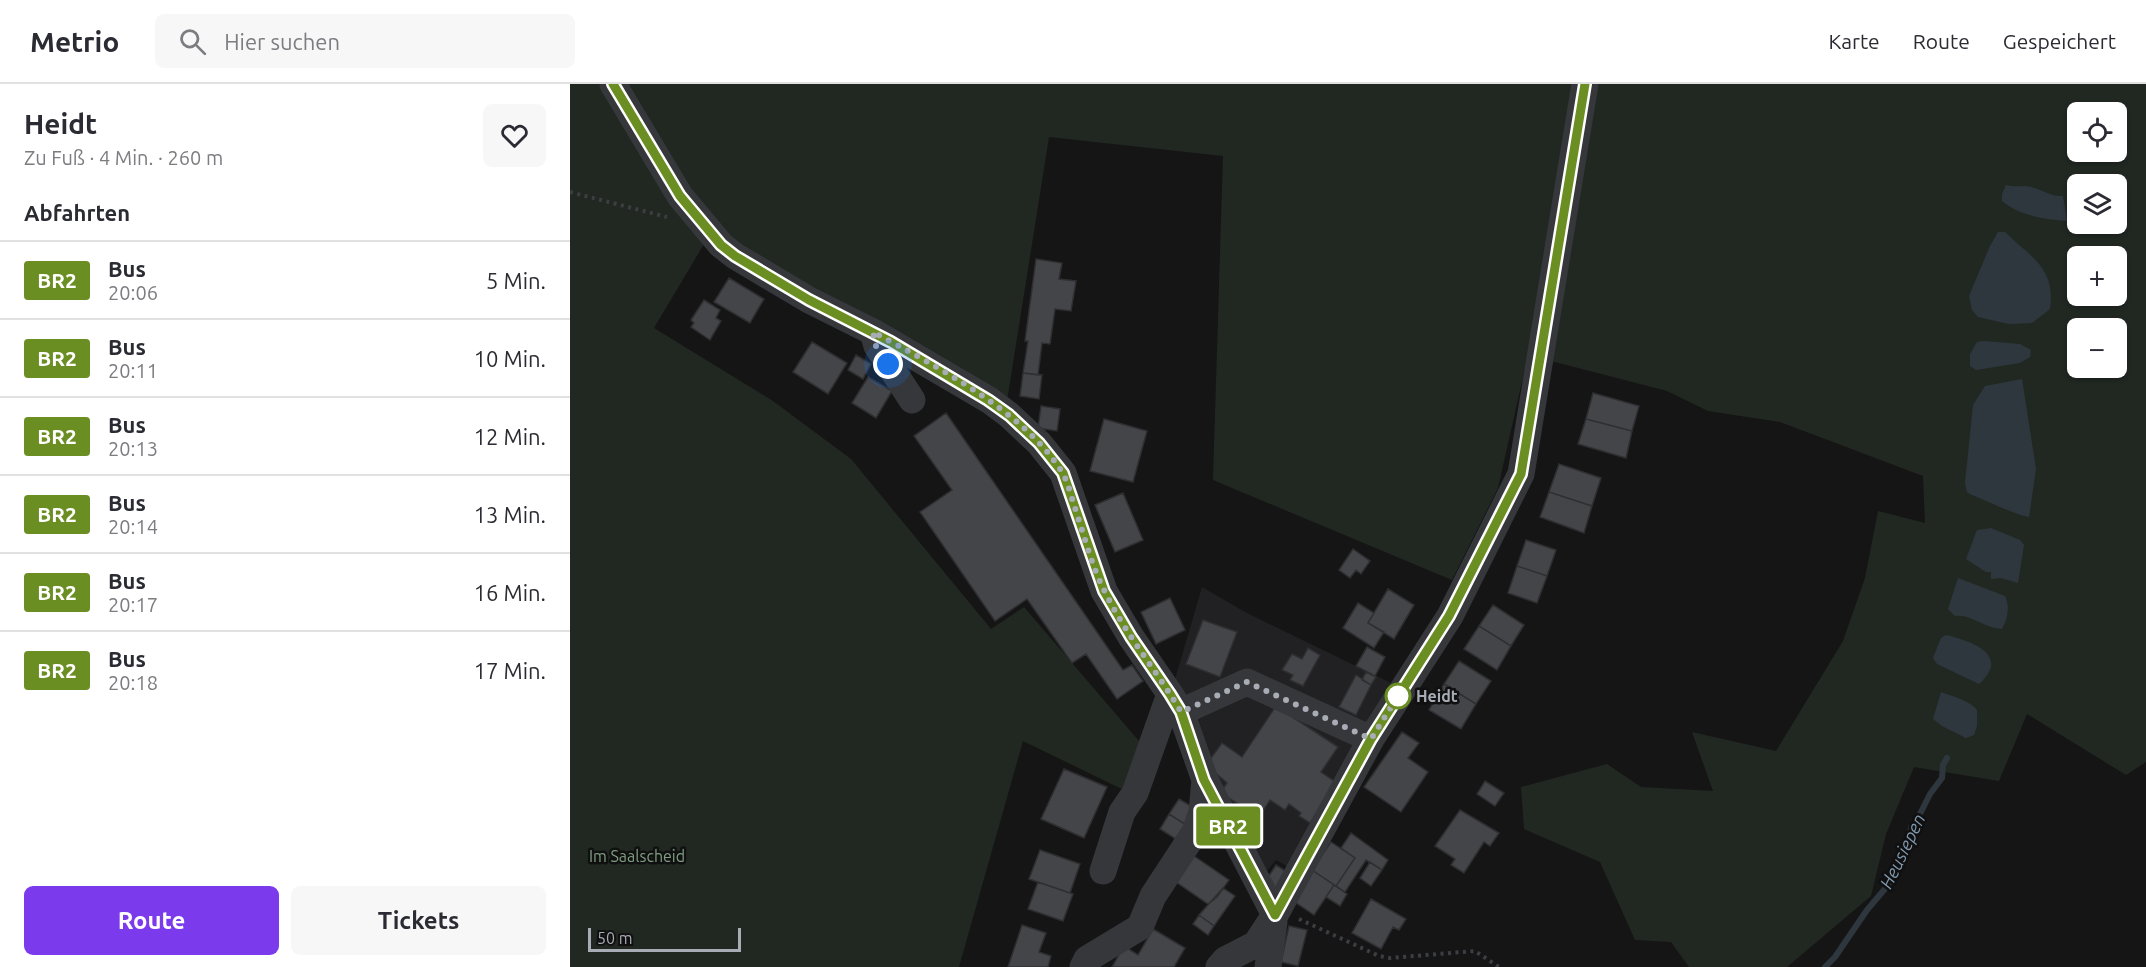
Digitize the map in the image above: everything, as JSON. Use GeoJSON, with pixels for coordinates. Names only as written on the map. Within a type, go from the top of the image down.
{"type":"FeatureCollection","features":[{"type":"Feature","properties":{"kind":"street"},"geometry":{"type":"LineString","coordinates":[[613,84],[680,196],[721,245],[735,256],[809,300],[873,332],[988,400],[1009,415],[1039,443],[1063,473],[1104,591],[1131,637],[1175,703],[1204,780],[1275,915],[1268,967]]}},
{"type":"Feature","properties":{"kind":"street"},"geometry":{"type":"LineString","coordinates":[[1219,967],[1225,960],[1256,945],[1275,915],[1371,739],[1449,616],[1521,474],[1585,84]]}},
{"type":"Feature","properties":{"kind":"street"},"geometry":{"type":"LineString","coordinates":[[873,332],[876,346],[912,400]]}},
{"type":"Feature","properties":{"kind":"street"},"geometry":{"type":"LineString","coordinates":[[1103,871],[1122,812],[1135,793],[1175,703],[1247,682],[1371,739]]}},
{"type":"Feature","properties":{"kind":"street"},"geometry":{"type":"LineString","coordinates":[[1083,967],[1086,959],[1140,927],[1153,896],[1195,832],[1202,812],[1204,780]]}},
{"type":"Feature","properties":{"kind":"path"},"geometry":{"type":"LineString","coordinates":[[570,192],[703,226]]}},
{"type":"Feature","properties":{"kind":"path"},"geometry":{"type":"LineString","coordinates":[[1275,915],[1298,919],[1379,956],[1390,958],[1475,951],[1499,967]]}},
{"type":"Feature","properties":{"kind":"shaded area"},"geometry":{"type":"Polygon","coordinates":[[[2006,185],[2025,186],[2063,196],[2067,221],[2033,216],[2017,210],[2002,201],[2006,185]]]}},
{"type":"Feature","properties":{"kind":"shaded area"},"geometry":{"type":"Polygon","coordinates":[[[1998,232],[2005,232],[2032,256],[2045,273],[2049,283],[2050,309],[2032,323],[2009,324],[1978,317],[1972,310],[1969,296],[1998,232]]]}},
{"type":"Feature","properties":{"kind":"shaded area"},"geometry":{"type":"Polygon","coordinates":[[[1977,342],[2020,344],[2031,350],[2030,357],[2020,363],[1976,370],[1970,366],[1970,354],[1977,342]]]}},
{"type":"Feature","properties":{"kind":"shaded area"},"geometry":{"type":"Polygon","coordinates":[[[2022,379],[2036,469],[2029,517],[1970,494],[1967,492],[1965,483],[1973,405],[1985,386],[2022,379]]]}},
{"type":"Feature","properties":{"kind":"shaded area"},"geometry":{"type":"Polygon","coordinates":[[[1991,528],[2020,540],[2024,545],[2018,583],[2001,578],[1991,579],[1991,572],[1986,572],[1966,559],[1977,530],[1991,528]]]}},
{"type":"Feature","properties":{"kind":"shaded area"},"geometry":{"type":"Polygon","coordinates":[[[1958,578],[2005,596],[2008,612],[2002,629],[1990,627],[1967,617],[1955,616],[1948,609],[1958,578]]]}},
{"type":"Feature","properties":{"kind":"shaded area"},"geometry":{"type":"Polygon","coordinates":[[[1202,587],[1245,612],[1391,683],[1292,869],[1276,860],[1260,879],[1173,686],[1202,587]]]}},
{"type":"Feature","properties":{"kind":"shaded area"},"geometry":{"type":"Polygon","coordinates":[[[1946,635],[1976,645],[1989,657],[1991,665],[1988,674],[1979,684],[1937,664],[1933,658],[1941,638],[1946,635]]]}},
{"type":"Feature","properties":{"kind":"shaded area"},"geometry":{"type":"Polygon","coordinates":[[[1941,692],[1966,701],[1977,710],[1977,726],[1974,735],[1966,738],[1933,719],[1941,692]]]}},
{"type":"Feature","properties":{"kind":"green space","name":"Im Saalscheid"},"geometry":{"type":"Polygon","coordinates":[[[570,84],[2146,84],[2146,762],[2126,775],[2027,714],[1999,781],[1914,767],[1886,834],[1871,896],[1787,967],[1689,967],[1671,942],[1635,940],[1600,862],[1524,829],[1521,787],[1607,764],[1641,787],[1713,791],[1692,732],[1776,751],[1843,641],[1865,578],[1878,511],[1925,523],[1923,476],[1780,422],[1708,411],[1667,391],[1528,355],[1498,488],[1452,580],[1213,480],[1223,156],[1049,137],[1007,401],[707,239],[654,328],[773,401],[851,459],[991,629],[1024,607],[1145,748],[1130,793],[1023,741],[959,967],[570,967],[570,84]]]}},
{"type":"Feature","properties":{"kind":"building"},"geometry":{"type":"Polygon","coordinates":[[[1036,259],[1062,263],[1059,279],[1076,281],[1071,311],[1055,309],[1050,344],[1042,343],[1038,375],[1023,373],[1036,259]]]}},
{"type":"Feature","properties":{"kind":"building"},"geometry":{"type":"Polygon","coordinates":[[[729,278],[764,299],[750,323],[714,302],[729,278]]]}},
{"type":"Feature","properties":{"kind":"building"},"geometry":{"type":"Polygon","coordinates":[[[704,300],[720,310],[716,318],[721,321],[710,340],[691,327],[694,323],[691,320],[704,300]]]}},
{"type":"Feature","properties":{"kind":"building"},"geometry":{"type":"Polygon","coordinates":[[[812,342],[847,363],[828,394],[793,372],[812,342]]]}},
{"type":"Feature","properties":{"kind":"building"},"geometry":{"type":"Polygon","coordinates":[[[856,355],[871,364],[863,379],[848,370],[856,355]]]}},
{"type":"Feature","properties":{"kind":"building"},"geometry":{"type":"Polygon","coordinates":[[[1023,373],[1042,375],[1039,399],[1020,396],[1023,373]]]}},
{"type":"Feature","properties":{"kind":"building"},"geometry":{"type":"Polygon","coordinates":[[[868,377],[892,391],[876,418],[852,403],[868,377]]]}},
{"type":"Feature","properties":{"kind":"building"},"geometry":{"type":"Polygon","coordinates":[[[1593,393],[1639,406],[1632,431],[1586,419],[1593,393]]]}},
{"type":"Feature","properties":{"kind":"building"},"geometry":{"type":"Polygon","coordinates":[[[1041,406],[1060,409],[1057,431],[1038,428],[1041,406]]]}},
{"type":"Feature","properties":{"kind":"building"},"geometry":{"type":"Polygon","coordinates":[[[946,413],[1123,670],[1132,665],[1143,681],[1117,699],[1086,654],[1072,663],[1027,599],[995,621],[920,512],[952,490],[914,436],[946,413]]]}},
{"type":"Feature","properties":{"kind":"building"},"geometry":{"type":"Polygon","coordinates":[[[1104,419],[1147,431],[1133,482],[1090,471],[1104,419]]]}},
{"type":"Feature","properties":{"kind":"building"},"geometry":{"type":"Polygon","coordinates":[[[1586,419],[1632,431],[1626,458],[1578,444],[1586,419]]]}},
{"type":"Feature","properties":{"kind":"building"},"geometry":{"type":"Polygon","coordinates":[[[1559,464],[1601,478],[1592,506],[1549,492],[1559,464]]]}},
{"type":"Feature","properties":{"kind":"building"},"geometry":{"type":"Polygon","coordinates":[[[1549,492],[1592,506],[1584,533],[1540,517],[1549,492]]]}},
{"type":"Feature","properties":{"kind":"building"},"geometry":{"type":"Polygon","coordinates":[[[1123,493],[1143,540],[1115,552],[1095,505],[1123,493]]]}},
{"type":"Feature","properties":{"kind":"building"},"geometry":{"type":"Polygon","coordinates":[[[1526,540],[1556,550],[1547,576],[1517,566],[1526,540]]]}},
{"type":"Feature","properties":{"kind":"building"},"geometry":{"type":"Polygon","coordinates":[[[1353,549],[1370,561],[1361,574],[1356,570],[1350,578],[1339,570],[1353,549]]]}},
{"type":"Feature","properties":{"kind":"building"},"geometry":{"type":"Polygon","coordinates":[[[1517,566],[1547,576],[1537,603],[1508,593],[1517,566]]]}},
{"type":"Feature","properties":{"kind":"building"},"geometry":{"type":"Polygon","coordinates":[[[1388,589],[1414,605],[1394,639],[1368,623],[1388,589]]]}},
{"type":"Feature","properties":{"kind":"building"},"geometry":{"type":"Polygon","coordinates":[[[1170,598],[1185,630],[1156,644],[1141,612],[1170,598]]]}},
{"type":"Feature","properties":{"kind":"building"},"geometry":{"type":"Polygon","coordinates":[[[1358,603],[1374,613],[1368,623],[1384,632],[1374,648],[1343,628],[1358,603]]]}},
{"type":"Feature","properties":{"kind":"building"},"geometry":{"type":"Polygon","coordinates":[[[1493,605],[1524,625],[1511,646],[1479,626],[1493,605]]]}},
{"type":"Feature","properties":{"kind":"building"},"geometry":{"type":"Polygon","coordinates":[[[1203,620],[1237,632],[1220,677],[1186,664],[1203,620]]]}},
{"type":"Feature","properties":{"kind":"building"},"geometry":{"type":"Polygon","coordinates":[[[1479,626],[1511,646],[1497,670],[1464,649],[1479,626]]]}},
{"type":"Feature","properties":{"kind":"building"},"geometry":{"type":"Polygon","coordinates":[[[1367,647],[1385,657],[1375,676],[1356,666],[1367,647]]]}},
{"type":"Feature","properties":{"kind":"building"},"geometry":{"type":"Polygon","coordinates":[[[1308,648],[1320,655],[1303,686],[1290,680],[1293,675],[1282,670],[1292,654],[1302,659],[1308,648]]]}},
{"type":"Feature","properties":{"kind":"building"},"geometry":{"type":"Polygon","coordinates":[[[1459,661],[1491,681],[1476,704],[1444,684],[1459,661]]]}},
{"type":"Feature","properties":{"kind":"building"},"geometry":{"type":"Polygon","coordinates":[[[1366,672],[1376,677],[1371,685],[1362,680],[1366,672]]]}},
{"type":"Feature","properties":{"kind":"building"},"geometry":{"type":"Polygon","coordinates":[[[1356,675],[1371,685],[1356,715],[1339,707],[1356,675]]]}},
{"type":"Feature","properties":{"kind":"building"},"geometry":{"type":"Polygon","coordinates":[[[1444,684],[1476,704],[1461,729],[1429,710],[1444,684]]]}},
{"type":"Feature","properties":{"kind":"building"},"geometry":{"type":"Polygon","coordinates":[[[1276,706],[1338,747],[1321,772],[1337,783],[1310,823],[1299,816],[1301,813],[1289,804],[1285,810],[1270,800],[1248,834],[1229,821],[1240,805],[1220,793],[1227,783],[1206,765],[1222,743],[1242,757],[1276,706]]]}},
{"type":"Feature","properties":{"kind":"building"},"geometry":{"type":"Polygon","coordinates":[[[1402,732],[1419,743],[1408,758],[1428,772],[1401,812],[1364,787],[1402,732]]]}},
{"type":"Feature","properties":{"kind":"building"},"geometry":{"type":"Polygon","coordinates":[[[1064,769],[1107,787],[1084,838],[1041,819],[1064,769]]]}},
{"type":"Feature","properties":{"kind":"building"},"geometry":{"type":"Polygon","coordinates":[[[1485,781],[1504,793],[1495,806],[1477,794],[1485,781]]]}},
{"type":"Feature","properties":{"kind":"building"},"geometry":{"type":"Polygon","coordinates":[[[1179,799],[1201,812],[1191,828],[1169,814],[1179,799]]]}},
{"type":"Feature","properties":{"kind":"building"},"geometry":{"type":"Polygon","coordinates":[[[1460,810],[1499,833],[1490,846],[1484,842],[1464,873],[1451,865],[1455,859],[1435,846],[1460,810]]]}},
{"type":"Feature","properties":{"kind":"building"},"geometry":{"type":"Polygon","coordinates":[[[1169,814],[1191,828],[1182,843],[1160,829],[1169,814]]]}},
{"type":"Feature","properties":{"kind":"building"},"geometry":{"type":"Polygon","coordinates":[[[1351,833],[1388,860],[1382,870],[1366,860],[1345,892],[1336,886],[1355,858],[1341,848],[1351,833]]]}},
{"type":"Feature","properties":{"kind":"building"},"geometry":{"type":"Polygon","coordinates":[[[1331,842],[1355,858],[1336,886],[1312,870],[1331,842]]]}},
{"type":"Feature","properties":{"kind":"building"},"geometry":{"type":"Polygon","coordinates":[[[1040,850],[1080,864],[1070,893],[1029,879],[1040,850]]]}},
{"type":"Feature","properties":{"kind":"building"},"geometry":{"type":"Polygon","coordinates":[[[1194,856],[1229,880],[1217,897],[1208,904],[1176,882],[1194,856]]]}},
{"type":"Feature","properties":{"kind":"building"},"geometry":{"type":"Polygon","coordinates":[[[1370,862],[1382,870],[1371,886],[1360,878],[1370,862]]]}},
{"type":"Feature","properties":{"kind":"building"},"geometry":{"type":"Polygon","coordinates":[[[1276,865],[1290,874],[1277,894],[1263,885],[1276,865]]]}},
{"type":"Feature","properties":{"kind":"building"},"geometry":{"type":"Polygon","coordinates":[[[1309,868],[1334,885],[1314,915],[1289,898],[1309,868]]]}},
{"type":"Feature","properties":{"kind":"building"},"geometry":{"type":"Polygon","coordinates":[[[1038,882],[1073,894],[1063,921],[1028,909],[1038,882]]]}},
{"type":"Feature","properties":{"kind":"building"},"geometry":{"type":"Polygon","coordinates":[[[1334,885],[1347,894],[1340,906],[1326,897],[1334,885]]]}},
{"type":"Feature","properties":{"kind":"building"},"geometry":{"type":"Polygon","coordinates":[[[1223,888],[1235,896],[1214,926],[1199,915],[1223,888]]]}},
{"type":"Feature","properties":{"kind":"building"},"geometry":{"type":"Polygon","coordinates":[[[1371,899],[1406,919],[1399,930],[1393,927],[1381,949],[1352,933],[1371,899]]]}},
{"type":"Feature","properties":{"kind":"building"},"geometry":{"type":"Polygon","coordinates":[[[1199,915],[1214,926],[1208,935],[1193,924],[1199,915]]]}},
{"type":"Feature","properties":{"kind":"building"},"geometry":{"type":"Polygon","coordinates":[[[1022,925],[1046,933],[1039,952],[1051,956],[1048,967],[1008,967],[1022,925]]]}},
{"type":"Feature","properties":{"kind":"building"},"geometry":{"type":"Polygon","coordinates":[[[1289,926],[1307,930],[1298,966],[1281,962],[1289,926]]]}},
{"type":"Feature","properties":{"kind":"building"},"geometry":{"type":"Polygon","coordinates":[[[1153,929],[1185,948],[1174,967],[1112,967],[1124,946],[1138,955],[1153,929]]]}},
{"type":"Feature","properties":{"kind":"waterway","name":"Heusiepen"},"geometry":{"type":"LineString","coordinates":[[1825,967],[1835,957],[1867,910],[1889,884],[1910,836],[1911,827],[1942,778],[1943,765],[1947,758]]}},
{"type":"Feature","properties":{"kind":"bus line","name":"BR2"},"geometry":{"type":"LineString","coordinates":[[613,84],[680,196],[721,245],[735,256],[809,300],[909,352],[988,400],[1009,415],[1039,443],[1063,473],[1104,591],[1131,637],[1181,712],[1204,780],[1275,915],[1371,739],[1449,616],[1521,474],[1585,84]]}},
{"type":"Feature","properties":{"kind":"place","name":"Heidt"},"geometry":{"type":"Point","coordinates":[1398,696]}},
{"type":"Feature","properties":{"kind":"route"},"geometry":{"type":"LineString","coordinates":[[888,364],[876,346],[873,332],[988,400],[1009,415],[1039,443],[1063,473],[1104,591],[1131,637],[1181,712],[1247,682],[1371,739],[1398,696]]}}]}
